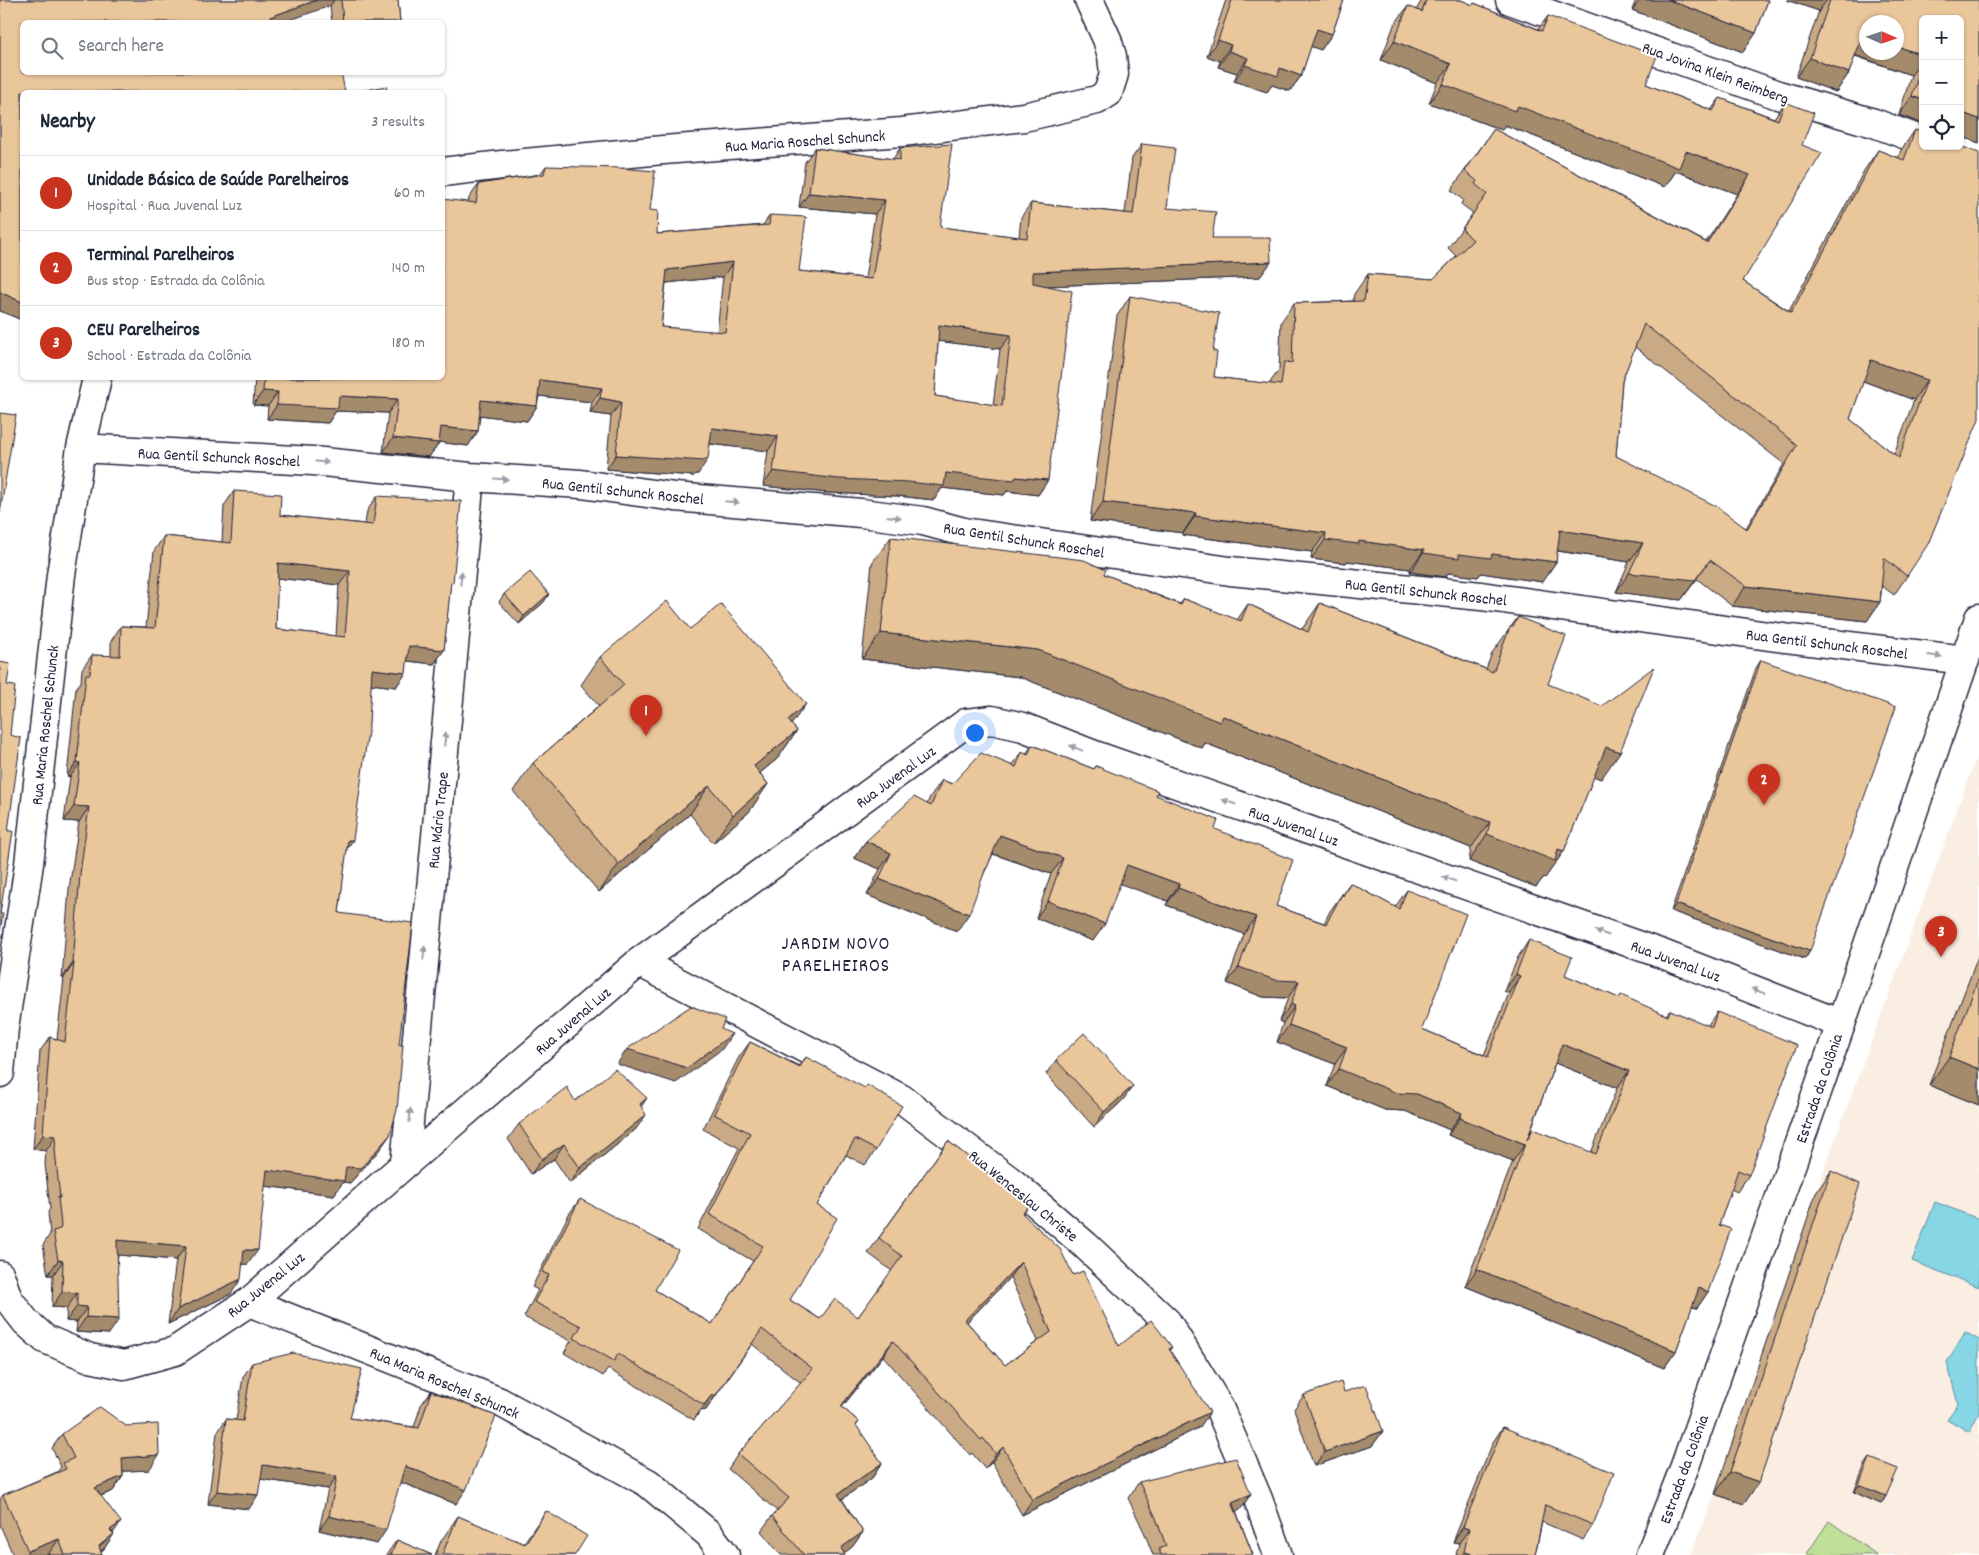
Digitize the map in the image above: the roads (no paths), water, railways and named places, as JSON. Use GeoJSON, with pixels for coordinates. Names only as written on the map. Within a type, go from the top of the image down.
{"type":"FeatureCollection","features":[{"type":"Feature","properties":{"kind":"street","name":"Rua Maria Roschel Schunck"},"geometry":{"type":"LineString","coordinates":[[445,172],[663,150],[902,132],[1024,117],[1097,100],[1108,93],[1114,74],[1112,56],[1107,39],[1089,0]]}},
{"type":"Feature","properties":{"kind":"street","name":"Rua Jovina Klein Reimberg"},"geometry":{"type":"LineString","coordinates":[[1510,0],[1778,95],[1874,123],[1919,140]]}},
{"type":"Feature","properties":{"kind":"street","name":"Rua Maria Roschel Schunck"},"geometry":{"type":"LineString","coordinates":[[0,1073],[4,1028],[29,864],[61,575],[81,448],[97,380]]}},
{"type":"Feature","properties":{"kind":"street","name":"Rua Gentil Schunck Roschel"},"geometry":{"type":"LineString","coordinates":[[81,448],[313,461],[470,476],[581,484],[675,497],[861,513],[923,521],[964,532],[1230,571],[1481,596],[1776,637],[1972,660]]}},
{"type":"Feature","properties":{"kind":"street","name":"Rua Mário Trape"},"geometry":{"type":"LineString","coordinates":[[405,1164],[470,476]]}},
{"type":"Feature","properties":{"kind":"street","name":"Estrada da Colônia"},"geometry":{"type":"LineString","coordinates":[[1650,1555],[1685,1466],[1972,660],[1979,618]]}},
{"type":"Feature","properties":{"kind":"street","name":"Rua Juvenal Luz"},"geometry":{"type":"LineString","coordinates":[[0,1275],[8,1299],[26,1322],[45,1339],[90,1358],[124,1365],[175,1351],[249,1302],[405,1164],[639,962],[966,723],[992,720],[1023,727],[1097,756],[1665,955],[1841,1024]]}},
{"type":"Feature","properties":{"kind":"street","name":"Rua Wenceslau Christe"},"geometry":{"type":"LineString","coordinates":[[639,962],[902,1099],[1013,1182],[1086,1245],[1167,1322],[1218,1405],[1258,1499],[1278,1555]]}},
{"type":"Feature","properties":{"kind":"street","name":"Rua Maria Roschel Schunck"},"geometry":{"type":"LineString","coordinates":[[249,1302],[500,1402],[648,1483],[709,1534],[725,1555]]}},
{"type":"Feature","properties":{"kind":"water"},"geometry":{"type":"Polygon","coordinates":[[[1935,1202],[1979,1219],[1979,1287],[1912,1261],[1935,1202]]]}},
{"type":"Feature","properties":{"kind":"water"},"geometry":{"type":"Polygon","coordinates":[[[1965,1332],[1979,1340],[1979,1413],[1969,1432],[1947,1419],[1958,1404],[1947,1362],[1965,1332]]]}},
{"type":"Feature","properties":{"kind":"place","name":"Unidade Básica de Saúde Parelheiros"},"geometry":{"type":"Point","coordinates":[646,736]}},
{"type":"Feature","properties":{"kind":"place","name":"Terminal Parelheiros"},"geometry":{"type":"Point","coordinates":[1764,805]}},
{"type":"Feature","properties":{"kind":"place","name":"CEU Parelheiros"},"geometry":{"type":"Point","coordinates":[1941,957]}},
{"type":"Feature","properties":{"kind":"district","name":"JARDIM NOVO PARELHEIROS"},"geometry":{"type":"Point","coordinates":[836,953]}}]}
